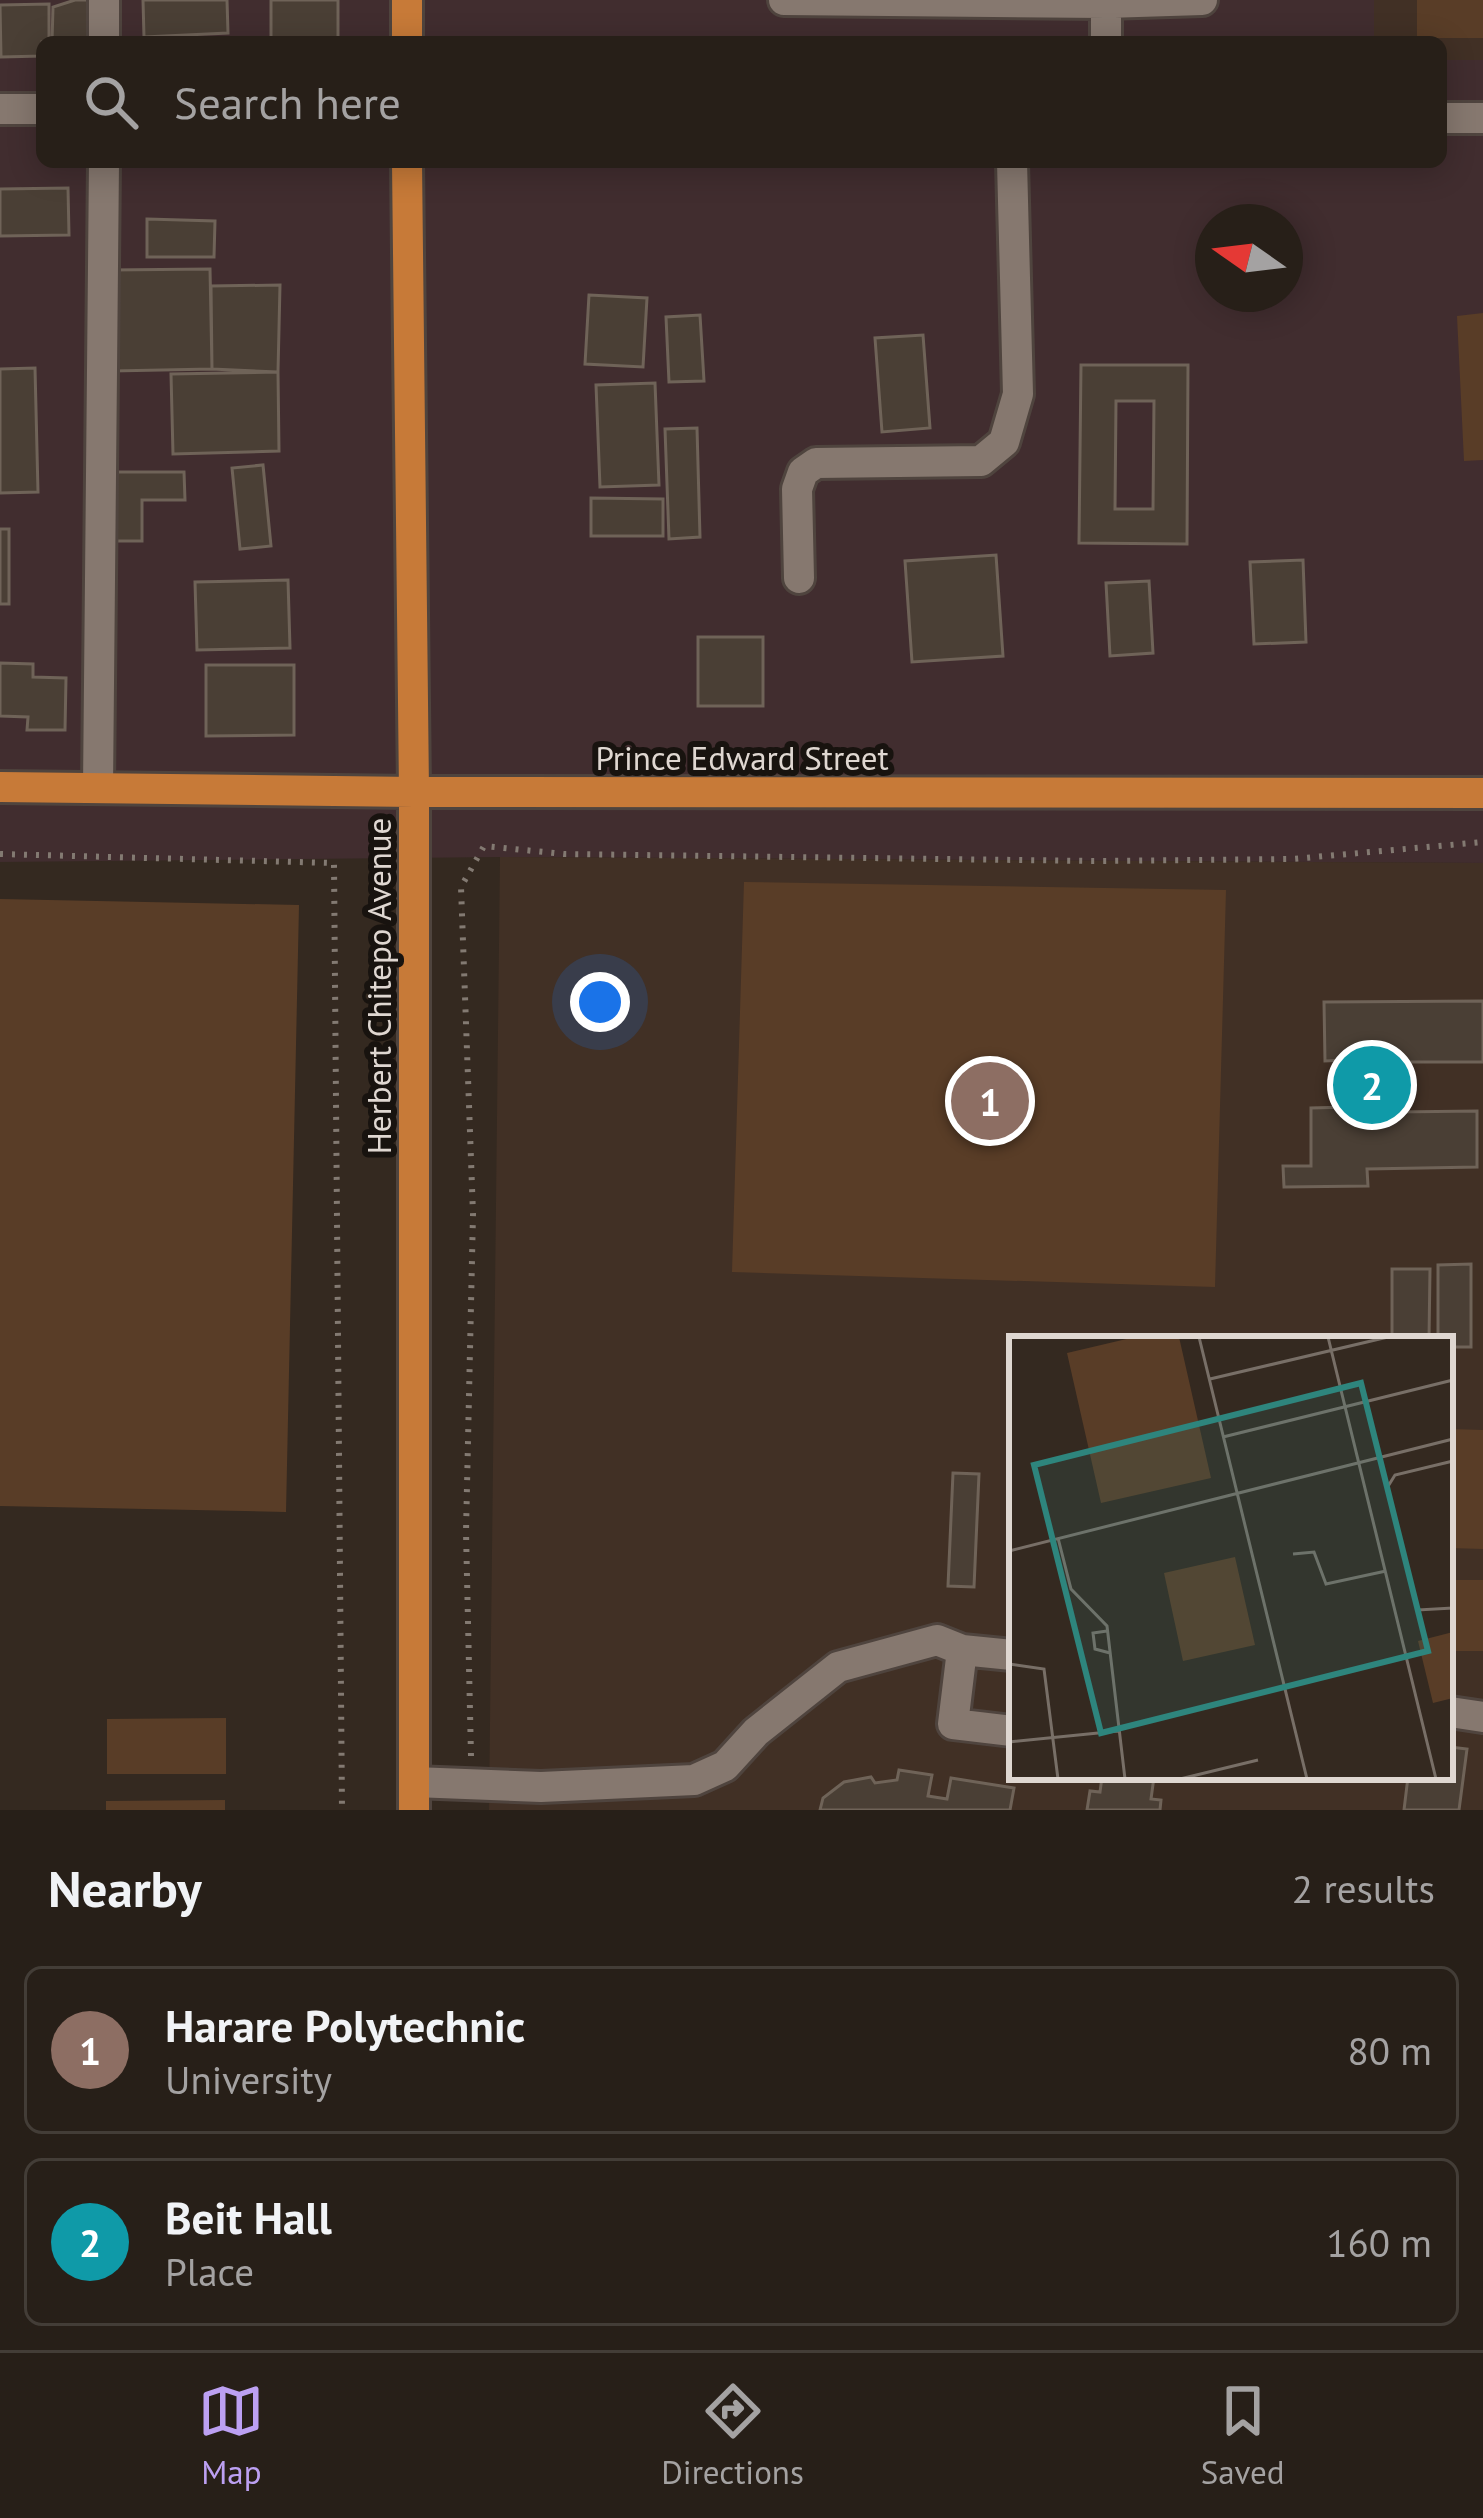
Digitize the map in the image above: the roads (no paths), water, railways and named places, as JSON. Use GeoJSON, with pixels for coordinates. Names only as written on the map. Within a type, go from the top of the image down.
{"type":"FeatureCollection","features":[{"type":"Feature","properties":{"kind":"main road"},"geometry":{"type":"LineString","coordinates":[[407,0],[407,36]]}},
{"type":"Feature","properties":{"kind":"main road","name":"Herbert Chitepo Avenue"},"geometry":{"type":"LineString","coordinates":[[407,168],[414,792],[414,1796]]}},
{"type":"Feature","properties":{"kind":"main road","name":"Prince Edward Street"},"geometry":{"type":"LineString","coordinates":[[0,787],[1483,793]]}},
{"type":"Feature","properties":{"kind":"street"},"geometry":{"type":"LineString","coordinates":[[104,0],[104,36]]}},
{"type":"Feature","properties":{"kind":"street"},"geometry":{"type":"LineString","coordinates":[[784,0],[1202,0]]}},
{"type":"Feature","properties":{"kind":"street"},"geometry":{"type":"LineString","coordinates":[[1106,3],[1106,36]]}},
{"type":"Feature","properties":{"kind":"street"},"geometry":{"type":"LineString","coordinates":[[0,109],[36,109]]}},
{"type":"Feature","properties":{"kind":"street"},"geometry":{"type":"LineString","coordinates":[[1447,118],[1483,118]]}},
{"type":"Feature","properties":{"kind":"street"},"geometry":{"type":"LineString","coordinates":[[98,788],[104,168]]}},
{"type":"Feature","properties":{"kind":"street"},"geometry":{"type":"LineString","coordinates":[[799,578],[797,489],[803,472],[816,463],[981,461],[1004,442],[1018,394],[1012,168]]}},
{"type":"Feature","properties":{"kind":"street"},"geometry":{"type":"LineString","coordinates":[[414,1796],[471,1785],[694,1780],[725,1766],[755,1732],[838,1667],[937,1640],[962,1650],[1009,1655]]}},
{"type":"Feature","properties":{"kind":"street"},"geometry":{"type":"LineString","coordinates":[[962,1650],[953,1724],[1009,1731]]}},
{"type":"Feature","properties":{"kind":"street"},"geometry":{"type":"LineString","coordinates":[[1453,1712],[1483,1717]]}},
{"type":"Feature","properties":{"kind":"place","name":"Beit Hall"},"geometry":{"type":"Point","coordinates":[1372,1085]}},
{"type":"Feature","properties":{"kind":"place","name":"Harare Polytechnic"},"geometry":{"type":"Point","coordinates":[990,1101]}}]}
